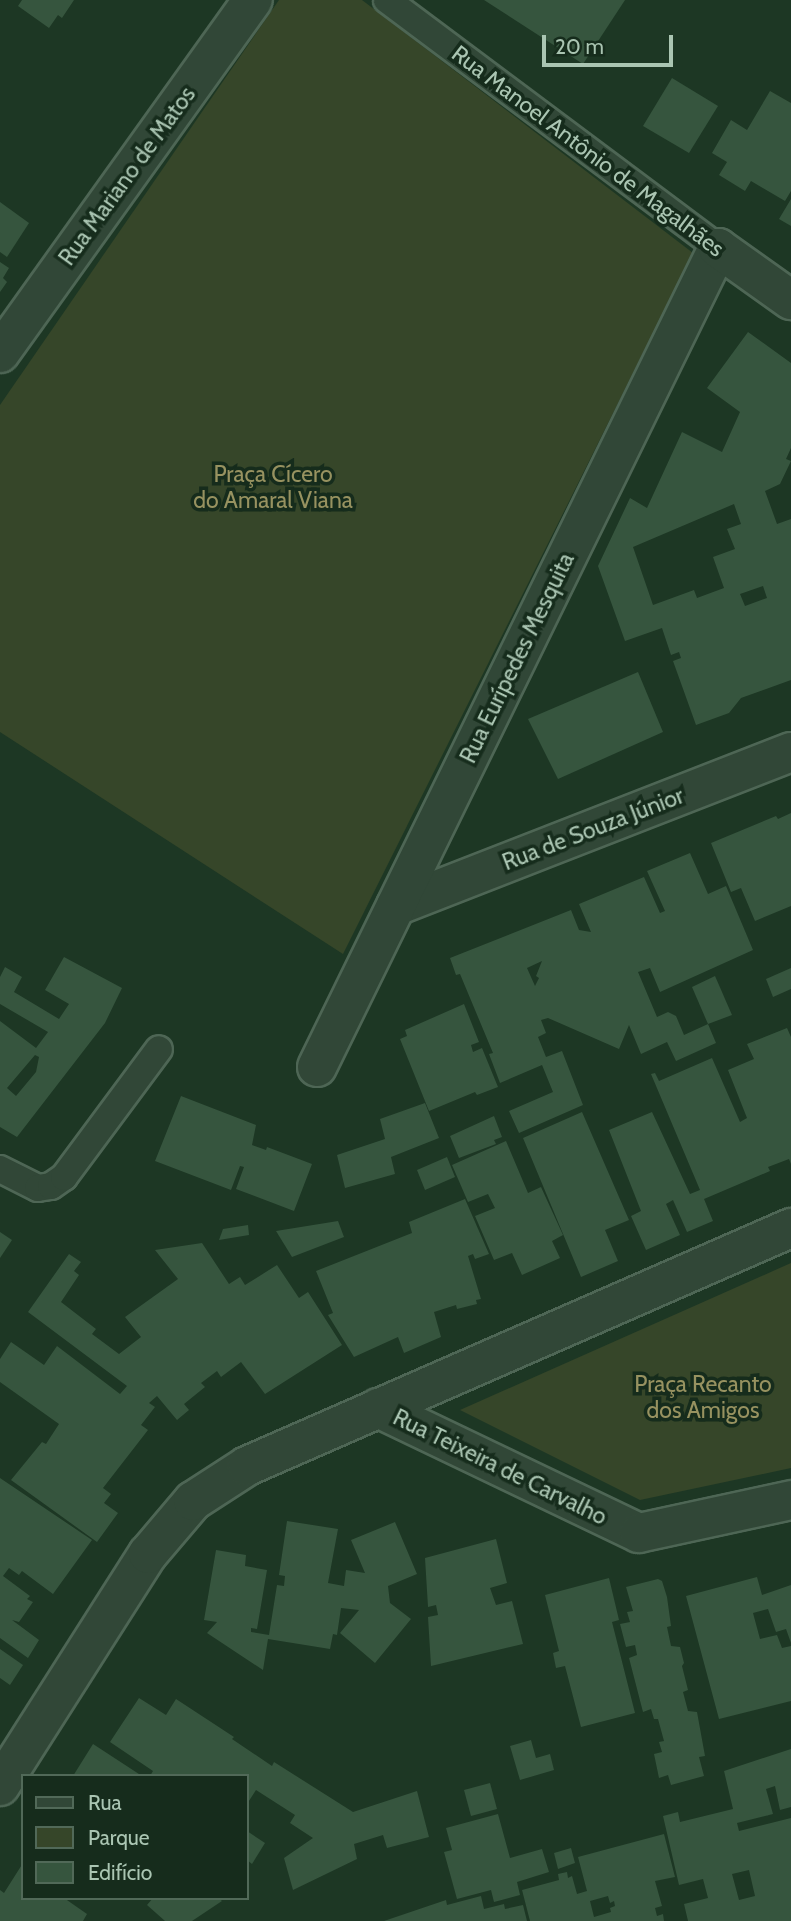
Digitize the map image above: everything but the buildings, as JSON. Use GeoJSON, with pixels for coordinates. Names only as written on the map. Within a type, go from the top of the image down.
{"type":"FeatureCollection","features":[{"type":"Feature","properties":{"kind":"street","name":"Rua Mariano de Matos"},"geometry":{"type":"LineString","coordinates":[[0,353],[253,0]]}},
{"type":"Feature","properties":{"kind":"street","name":"Rua Manoel Antônio de Magalhães"},"geometry":{"type":"LineString","coordinates":[[718,248],[791,300]]}},
{"type":"Feature","properties":{"kind":"street","name":"Rua Eurípedes Mesquita"},"geometry":{"type":"LineString","coordinates":[[317,1067],[718,248]]}},
{"type":"Feature","properties":{"kind":"street","name":"Rua de Souza Júnior"},"geometry":{"type":"LineString","coordinates":[[396,906],[791,752]]}},
{"type":"Feature","properties":{"kind":"street"},"geometry":{"type":"LineString","coordinates":[[378,1408],[791,1227]]}},
{"type":"Feature","properties":{"kind":"street","name":"Rua Teixeira de Carvalho"},"geometry":{"type":"LineString","coordinates":[[0,1786],[148,1554],[193,1501],[247,1466],[378,1408],[639,1534],[791,1500]]}},
{"type":"Feature","properties":{"kind":"lane","name":"Rua Manoel Antônio de Magalhães"},"geometry":{"type":"LineString","coordinates":[[387,0],[718,248]]}},
{"type":"Feature","properties":{"kind":"lane"},"geometry":{"type":"LineString","coordinates":[[0,1169],[38,1188],[51,1186],[64,1177],[159,1049]]}},
{"type":"Feature","properties":{"kind":"green space","name":"Praça Cícero do Amaral Viana"},"geometry":{"type":"Polygon","coordinates":[[[279,0],[362,0],[693,253],[343,954],[0,732],[0,405],[279,0]]]}},
{"type":"Feature","properties":{"kind":"green space","name":"Praça Recanto dos Amigos"},"geometry":{"type":"Polygon","coordinates":[[[791,1263],[791,1468],[640,1500],[460,1410],[791,1263]]]}}]}
